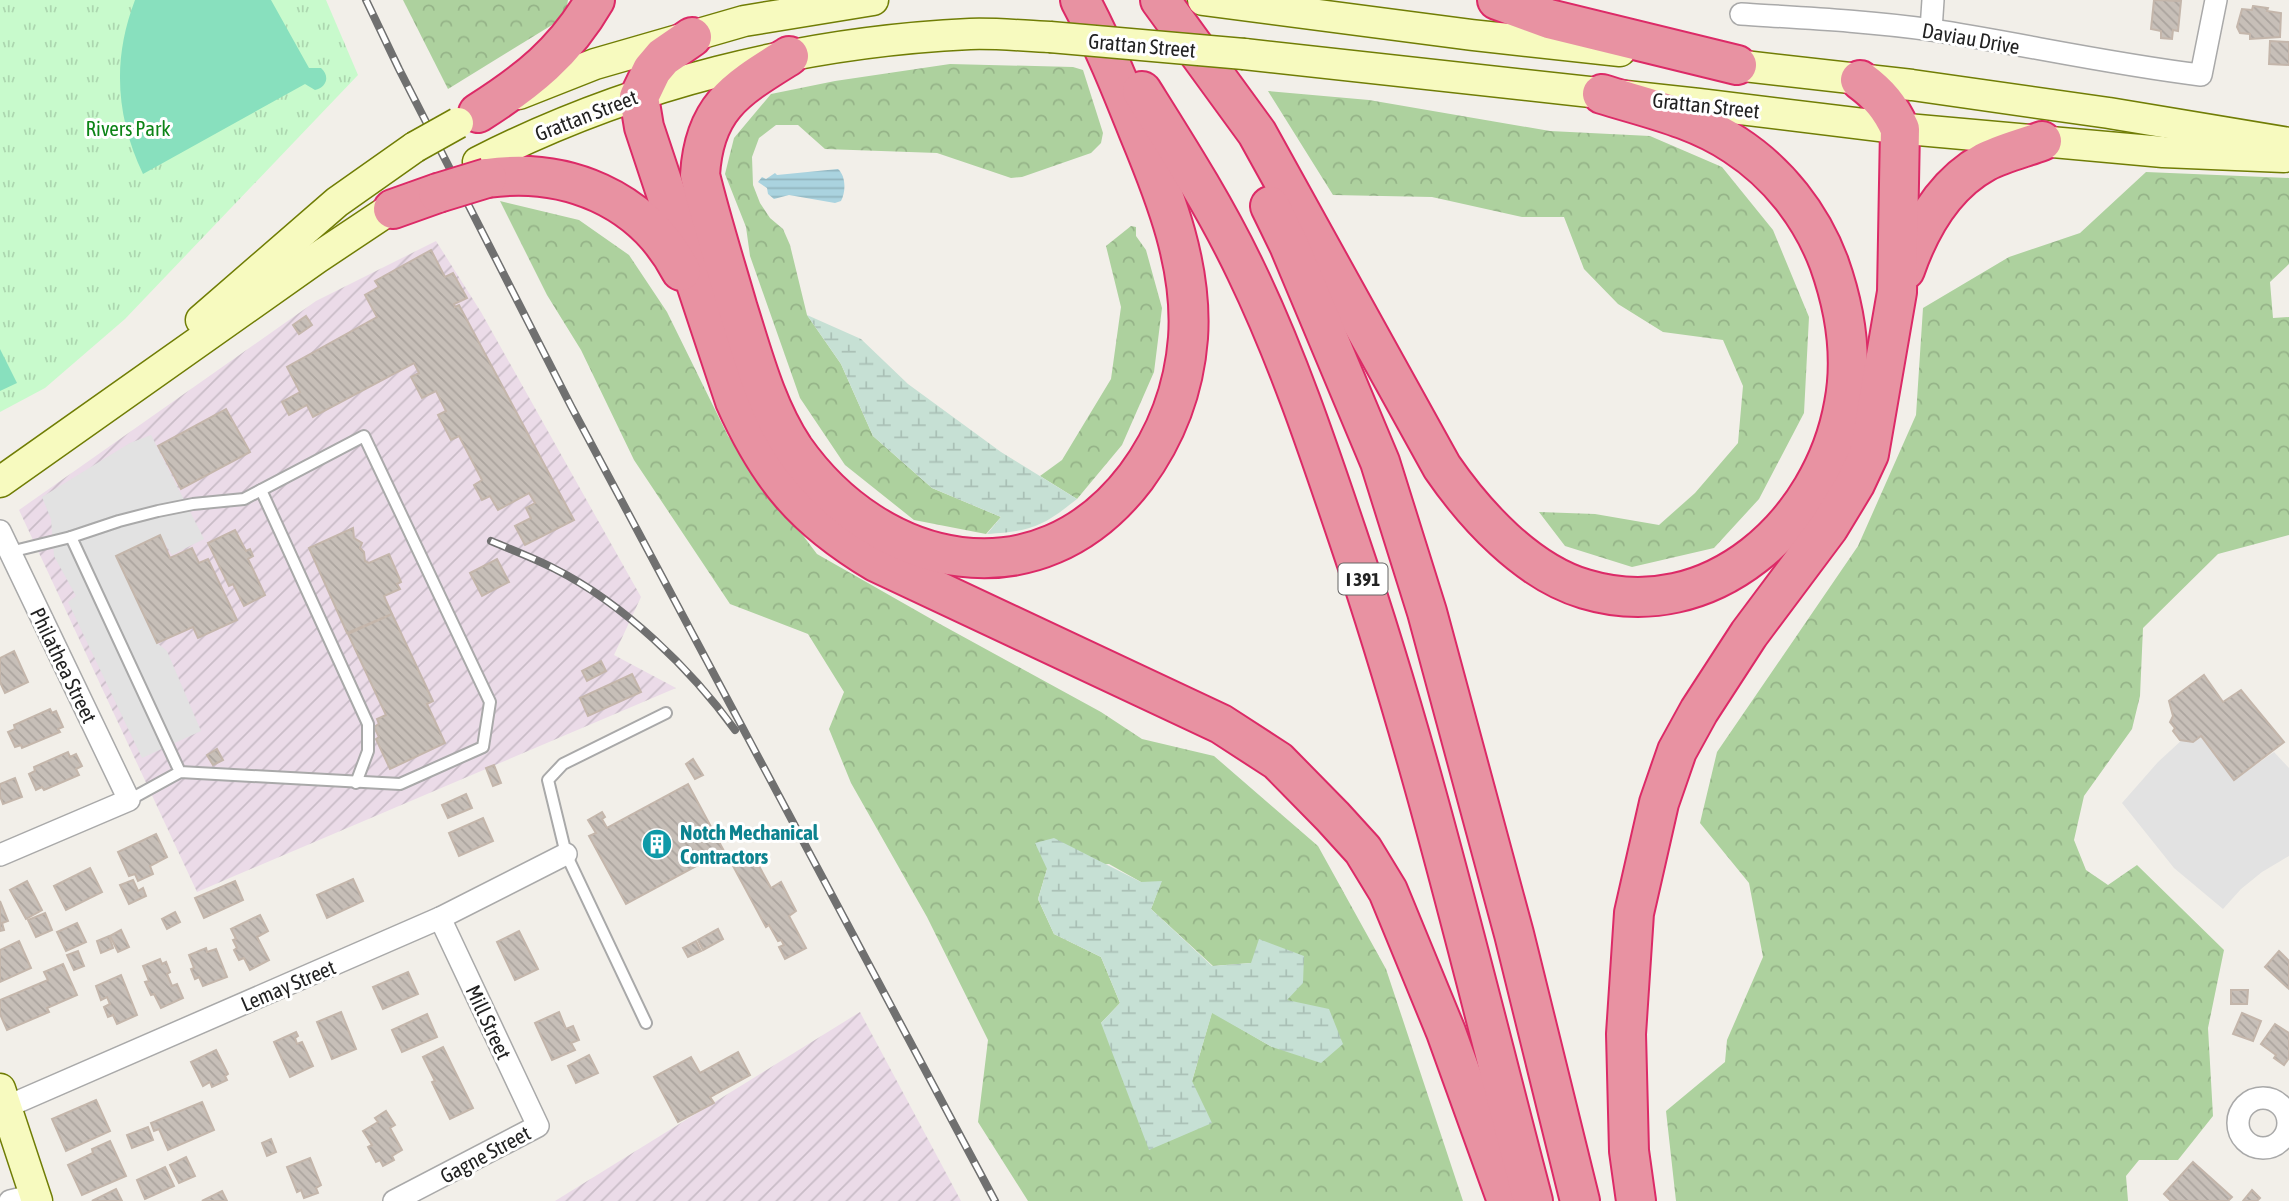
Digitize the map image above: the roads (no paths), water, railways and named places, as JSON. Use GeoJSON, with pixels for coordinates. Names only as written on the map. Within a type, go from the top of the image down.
{"type":"FeatureCollection","features":[{"type":"Feature","properties":{"kind":"highway"},"geometry":{"type":"LineString","coordinates":[[468,118],[537,72],[582,22],[595,0]]}},
{"type":"Feature","properties":{"kind":"highway"},"geometry":{"type":"LineString","coordinates":[[789,56],[742,85],[722,106],[709,126],[701,153],[700,174],[751,352],[772,409],[795,450],[834,497],[883,531],[918,548],[953,557],[997,558],[1019,555],[1073,534],[1104,511],[1129,485],[1145,465],[1166,430],[1179,396],[1186,358],[1189,314],[1187,290],[1173,226],[1133,116],[1080,0]]}},
{"type":"Feature","properties":{"kind":"highway","name":"I 391"},"geometry":{"type":"LineString","coordinates":[[1086,0],[1199,183],[1246,271],[1320,451],[1376,616],[1427,796],[1533,1201]]}},
{"type":"Feature","properties":{"kind":"highway","name":"I 391"},"geometry":{"type":"LineString","coordinates":[[1153,0],[1213,95],[1289,245],[1380,462],[1448,684],[1544,1050],[1580,1201]]}},
{"type":"Feature","properties":{"kind":"highway"},"geometry":{"type":"LineString","coordinates":[[1160,0],[1256,133],[1437,459],[1458,491],[1515,548],[1564,581],[1601,593],[1662,596],[1704,584],[1739,567],[1775,537],[1805,499],[1826,461],[1841,419],[1847,381],[1847,341],[1837,285],[1818,238],[1799,206],[1771,174],[1745,152],[1713,132],[1602,94]]}},
{"type":"Feature","properties":{"kind":"highway"},"geometry":{"type":"LineString","coordinates":[[1497,0],[1549,19],[1737,65]]}},
{"type":"Feature","properties":{"kind":"highway"},"geometry":{"type":"LineString","coordinates":[[692,37],[663,57],[652,70],[640,95],[644,127],[735,401],[761,455],[796,502],[829,531],[876,562],[1221,724],[1278,761],[1363,850],[1393,901],[1446,1032],[1507,1201]]}},
{"type":"Feature","properties":{"kind":"highway"},"geometry":{"type":"LineString","coordinates":[[1636,1201],[1629,1152],[1626,1034],[1634,913],[1659,803],[1677,751],[1699,711],[1757,624],[1829,527],[1869,454],[1897,292],[1900,129],[1891,109],[1877,92],[1860,80]]}},
{"type":"Feature","properties":{"kind":"highway"},"geometry":{"type":"LineString","coordinates":[[1897,292],[1917,238],[1931,212],[1953,187],[1985,162],[2042,141]]}},
{"type":"Feature","properties":{"kind":"highway"},"geometry":{"type":"LineString","coordinates":[[393,209],[482,170],[570,181],[594,188],[628,208],[664,243],[680,267],[711,333]]}},
{"type":"Feature","properties":{"kind":"main road","name":"Grattan Street"},"geometry":{"type":"LineString","coordinates":[[88,420],[363,181],[415,147],[468,118],[536,86],[595,64],[744,21],[873,0]]}},
{"type":"Feature","properties":{"kind":"main road","name":"Grattan Street"},"geometry":{"type":"LineString","coordinates":[[1203,0],[1472,35],[1860,80],[2109,113],[2289,143]]}},
{"type":"Feature","properties":{"kind":"main road","name":"Grattan Street"},"geometry":{"type":"LineString","coordinates":[[482,170],[539,132],[640,95],[751,63],[871,41],[973,34],[1051,37],[1244,54],[1900,129],[2163,152],[2289,158]]}},
{"type":"Feature","properties":{"kind":"main road","name":"Grattan Street"},"geometry":{"type":"LineString","coordinates":[[0,482],[317,258],[393,209]]}},
{"type":"Feature","properties":{"kind":"main road"},"geometry":{"type":"LineString","coordinates":[[3,1098],[27,1199]]}},
{"type":"Feature","properties":{"kind":"street"},"geometry":{"type":"LineString","coordinates":[[1931,30],[1933,0]]}},
{"type":"Feature","properties":{"kind":"street","name":"Daviau Drive"},"geometry":{"type":"LineString","coordinates":[[1741,14],[1838,19],[1931,30],[2127,66],[2201,75],[2216,0]]}},
{"type":"Feature","properties":{"kind":"street","name":"Philathea Street"},"geometry":{"type":"LineString","coordinates":[[0,531],[129,800]]}},
{"type":"Feature","properties":{"kind":"street"},"geometry":{"type":"LineString","coordinates":[[0,855],[129,800]]}},
{"type":"Feature","properties":{"kind":"street","name":"Lemay Street"},"geometry":{"type":"LineString","coordinates":[[3,1098],[440,918],[566,855]]}},
{"type":"Feature","properties":{"kind":"street","name":"Mill Street"},"geometry":{"type":"LineString","coordinates":[[440,918],[538,1126]]}},
{"type":"Feature","properties":{"kind":"street","name":"Gagne Street"},"geometry":{"type":"LineString","coordinates":[[394,1201],[538,1126]]}},
{"type":"Feature","properties":{"kind":"lane"},"geometry":{"type":"LineString","coordinates":[[10,552],[71,537],[119,520],[193,504],[244,499],[364,436],[490,702],[483,747],[400,784],[180,772],[129,800]]}},
{"type":"Feature","properties":{"kind":"lane"},"geometry":{"type":"LineString","coordinates":[[261,490],[368,724],[368,751],[356,783]]}},
{"type":"Feature","properties":{"kind":"lane"},"geometry":{"type":"LineString","coordinates":[[71,537],[180,772]]}},
{"type":"Feature","properties":{"kind":"lane"},"geometry":{"type":"LineString","coordinates":[[646,1023],[566,855],[548,779],[563,764],[666,713]]}},
{"type":"Feature","properties":{"kind":"water"},"geometry":{"type":"Polygon","coordinates":[[[838,169],[843,176],[844,189],[841,201],[835,203],[789,195],[774,199],[768,194],[767,188],[758,182],[762,177],[766,179],[775,173],[777,175],[838,169]]]}},
{"type":"Feature","properties":{"kind":"railway"},"geometry":{"type":"LineString","coordinates":[[366,0],[571,406],[995,1201]]}},
{"type":"Feature","properties":{"kind":"railway"},"geometry":{"type":"LineString","coordinates":[[491,541],[547,565],[606,600],[677,661],[735,730]]}},
{"type":"Feature","properties":{"kind":"place","name":"Notch Mechanical Contractors"},"geometry":{"type":"Point","coordinates":[657,844]}},
{"type":"Feature","properties":{"kind":"park label","name":"Rivers Park"},"geometry":{"type":"Point","coordinates":[128,128]}}]}
